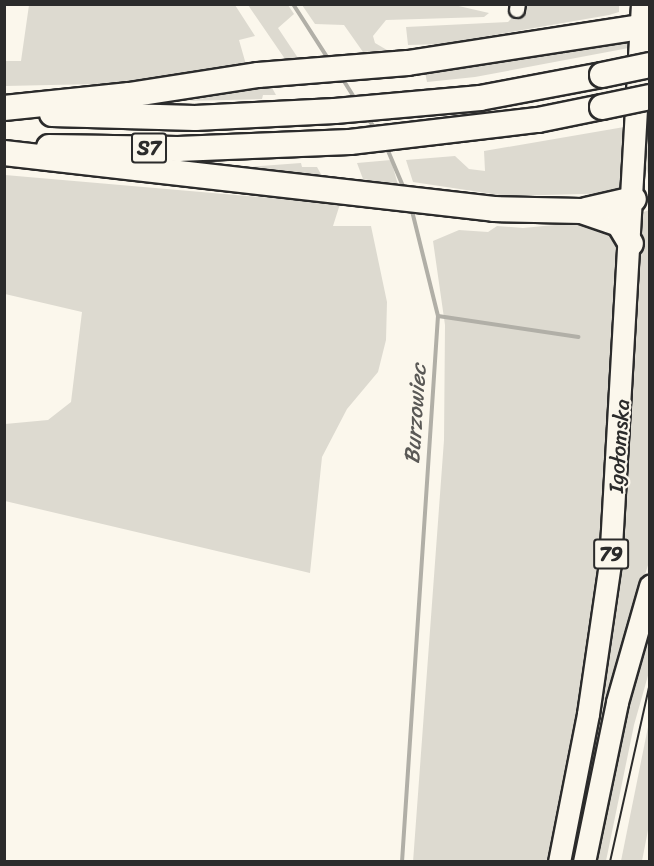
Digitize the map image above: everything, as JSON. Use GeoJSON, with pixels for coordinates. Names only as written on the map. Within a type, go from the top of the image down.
{"type":"FeatureCollection","features":[{"type":"Feature","properties":{"kind":"highway"},"geometry":{"type":"LineString","coordinates":[[4,109],[129,95],[258,75],[408,63],[644,19]]}},
{"type":"Feature","properties":{"kind":"highway","name":"S7"},"geometry":{"type":"LineString","coordinates":[[4,109],[162,117],[276,115],[480,98],[650,65]]}},
{"type":"Feature","properties":{"kind":"highway","name":"S7"},"geometry":{"type":"LineString","coordinates":[[4,147],[178,149],[414,136],[482,127],[650,97]]}},
{"type":"Feature","properties":{"kind":"highway"},"geometry":{"type":"LineString","coordinates":[[4,153],[90,166],[325,187],[494,208],[580,211],[641,197]]}},
{"type":"Feature","properties":{"kind":"highway"},"geometry":{"type":"LineString","coordinates":[[580,211],[619,224],[631,244]]}},
{"type":"Feature","properties":{"kind":"main road","name":"Igołomska"},"geometry":{"type":"LineString","coordinates":[[559,861],[588,714],[607,588],[631,244],[641,197],[644,19]]}},
{"type":"Feature","properties":{"kind":"main road","name":"79"},"geometry":{"type":"LineString","coordinates":[[584,861],[617,702],[650,586]]}},
{"type":"Feature","properties":{"kind":"shaded area"},"geometry":{"type":"Polygon","coordinates":[[[450,4],[489,13],[484,17],[386,20],[373,36],[375,43],[387,50],[363,52],[344,25],[315,24],[302,5],[450,4]]]}},
{"type":"Feature","properties":{"kind":"shaded area"},"geometry":{"type":"Polygon","coordinates":[[[29,5],[235,5],[255,36],[239,40],[247,68],[144,83],[5,86],[5,61],[21,61],[29,5]]]}},
{"type":"Feature","properties":{"kind":"shaded area"},"geometry":{"type":"Polygon","coordinates":[[[248,5],[288,5],[294,14],[278,28],[298,58],[285,59],[248,5]]]}},
{"type":"Feature","properties":{"kind":"shaded area"},"geometry":{"type":"Polygon","coordinates":[[[524,5],[619,5],[619,12],[442,44],[408,45],[406,27],[508,22],[524,5]]]}},
{"type":"Feature","properties":{"kind":"shaded area"},"geometry":{"type":"Polygon","coordinates":[[[627,37],[634,47],[475,77],[427,82],[425,72],[627,37]]]}},
{"type":"Feature","properties":{"kind":"shaded area"},"geometry":{"type":"Polygon","coordinates":[[[271,86],[276,95],[263,95],[262,99],[188,101],[271,86]]]}},
{"type":"Feature","properties":{"kind":"shaded area"},"geometry":{"type":"Polygon","coordinates":[[[649,118],[649,177],[643,160],[649,118]]]}},
{"type":"Feature","properties":{"kind":"shaded area"},"geometry":{"type":"Polygon","coordinates":[[[630,126],[626,191],[619,193],[506,196],[413,182],[406,160],[455,156],[469,169],[485,171],[484,151],[630,126]]]}},
{"type":"Feature","properties":{"kind":"shaded area"},"geometry":{"type":"Polygon","coordinates":[[[391,160],[398,185],[363,179],[357,163],[391,160]]]}},
{"type":"Feature","properties":{"kind":"shaded area"},"geometry":{"type":"Polygon","coordinates":[[[301,163],[302,167],[317,167],[322,176],[236,168],[301,163]]]}},
{"type":"Feature","properties":{"kind":"shaded area"},"geometry":{"type":"Polygon","coordinates":[[[5,175],[340,204],[333,226],[371,226],[387,302],[386,340],[378,372],[347,409],[322,457],[310,573],[5,501],[5,424],[48,420],[71,402],[82,312],[5,294],[5,175]]]}},
{"type":"Feature","properties":{"kind":"shaded area"},"geometry":{"type":"Polygon","coordinates":[[[649,210],[649,562],[629,625],[576,861],[566,862],[617,570],[641,213],[649,210]]]}},
{"type":"Feature","properties":{"kind":"shaded area"},"geometry":{"type":"Polygon","coordinates":[[[607,220],[623,241],[607,497],[595,623],[552,861],[413,862],[444,440],[445,325],[433,241],[459,230],[488,232],[497,226],[523,228],[607,220]]]}},
{"type":"Feature","properties":{"kind":"shaded area"},"geometry":{"type":"Polygon","coordinates":[[[649,610],[649,672],[634,725],[606,861],[591,862],[649,610]]]}},
{"type":"Feature","properties":{"kind":"shaded area"},"geometry":{"type":"Polygon","coordinates":[[[649,722],[649,825],[642,861],[621,861],[649,722]]]}},
{"type":"Feature","properties":{"kind":"waterway","name":"Burzowiec"},"geometry":{"type":"LineString","coordinates":[[293,4],[329,60]]}},
{"type":"Feature","properties":{"kind":"waterway","name":"Burzowiec"},"geometry":{"type":"LineString","coordinates":[[342,78],[356,100]]}},
{"type":"Feature","properties":{"kind":"waterway","name":"Burzowiec"},"geometry":{"type":"LineString","coordinates":[[366,116],[376,130]]}},
{"type":"Feature","properties":{"kind":"waterway","name":"Burzowiec"},"geometry":{"type":"LineString","coordinates":[[386,146],[405,191]]}},
{"type":"Feature","properties":{"kind":"waterway","name":"Burzowiec"},"geometry":{"type":"LineString","coordinates":[[402,862],[438,316],[411,207]]}},
{"type":"Feature","properties":{"kind":"waterway"},"geometry":{"type":"LineString","coordinates":[[438,316],[578,337]]}},
{"type":"Feature","properties":{"kind":"tram line"},"geometry":{"type":"LineString","coordinates":[[610,862],[650,683]]}}]}
